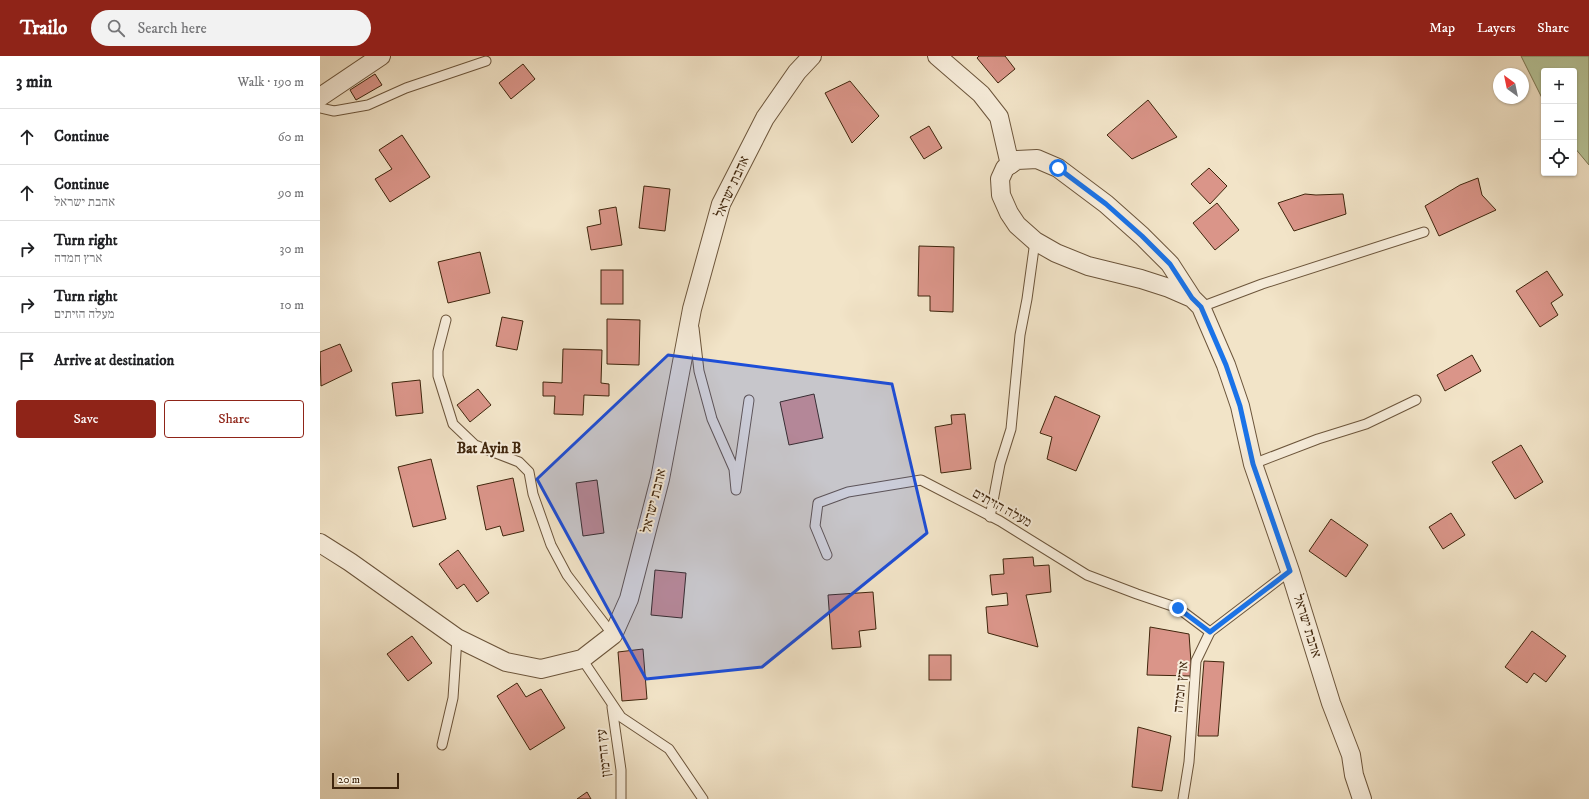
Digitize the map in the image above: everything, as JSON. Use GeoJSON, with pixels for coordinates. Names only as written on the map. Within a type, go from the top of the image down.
{"type":"FeatureCollection","features":[{"type":"Feature","properties":{"kind":"street"},"geometry":{"type":"LineString","coordinates":[[320,97],[381,56]]}},
{"type":"Feature","properties":{"kind":"street","name":"אהבת ישראל"},"geometry":{"type":"LineString","coordinates":[[320,543],[350,562],[457,638],[506,662],[541,669],[582,659],[613,635],[629,599],[660,479],[692,309],[721,204],[765,118],[797,72],[812,56]]}},
{"type":"Feature","properties":{"kind":"street"},"geometry":{"type":"LineString","coordinates":[[937,56],[981,94],[999,117],[1010,165],[1006,168],[1000,180],[1001,195],[1009,213],[1017,225],[1036,241],[1056,253],[1088,266],[1141,279],[1169,288],[1196,303]]}},
{"type":"Feature","properties":{"kind":"street","name":"אהבת ישראל"},"geometry":{"type":"LineString","coordinates":[[1010,165],[1017,160],[1037,159],[1058,168],[1106,204],[1142,236],[1170,264],[1196,303],[1226,365],[1240,406],[1253,464],[1290,571],[1331,703],[1351,755],[1354,775],[1362,799]]}},
{"type":"Feature","properties":{"kind":"lane"},"geometry":{"type":"LineString","coordinates":[[320,108],[334,111],[368,105],[406,88],[486,61]]}},
{"type":"Feature","properties":{"kind":"lane"},"geometry":{"type":"LineString","coordinates":[[1196,303],[1262,284],[1424,232]]}},
{"type":"Feature","properties":{"kind":"lane"},"geometry":{"type":"LineString","coordinates":[[990,517],[1000,464],[1011,429],[1020,335],[1036,241]]}},
{"type":"Feature","properties":{"kind":"lane"},"geometry":{"type":"LineString","coordinates":[[692,309],[699,371],[712,419],[734,469],[736,490],[749,400]]}},
{"type":"Feature","properties":{"kind":"lane"},"geometry":{"type":"LineString","coordinates":[[446,320],[438,351],[438,376],[453,424],[475,445],[519,462],[528,472],[533,494],[551,545],[567,575],[613,635]]}},
{"type":"Feature","properties":{"kind":"lane"},"geometry":{"type":"LineString","coordinates":[[1253,464],[1318,439],[1366,424],[1416,400]]}},
{"type":"Feature","properties":{"kind":"lane","name":"מעלה הזיתים"},"geometry":{"type":"LineString","coordinates":[[827,555],[815,526],[818,503],[848,492],[921,480],[1000,521],[1087,575],[1178,608],[1210,632]]}},
{"type":"Feature","properties":{"kind":"lane","name":"ארץ חמדה"},"geometry":{"type":"LineString","coordinates":[[1183,799],[1189,762],[1196,661],[1210,632],[1290,571]]}},
{"type":"Feature","properties":{"kind":"lane"},"geometry":{"type":"LineString","coordinates":[[442,746],[453,698],[457,638]]}},
{"type":"Feature","properties":{"kind":"lane"},"geometry":{"type":"LineString","coordinates":[[582,659],[621,717],[669,749],[703,799]]}},
{"type":"Feature","properties":{"kind":"lane","name":"עץ הרימון"},"geometry":{"type":"LineString","coordinates":[[612,703],[621,770],[621,799]]}},
{"type":"Feature","properties":{"kind":"highlighted area"},"geometry":{"type":"Polygon","coordinates":[[[668,355],[892,384],[927,533],[762,667],[646,679],[537,479],[668,355]]]}},
{"type":"Feature","properties":{"kind":"green space"},"geometry":{"type":"Polygon","coordinates":[[[1521,56],[1589,56],[1589,165],[1577,151],[1577,68],[1541,68],[1541,96],[1529,72],[1529,68],[1527,68],[1521,56]]]}},
{"type":"Feature","properties":{"kind":"building"},"geometry":{"type":"Polygon","coordinates":[[[979,56],[1005,56],[1015,69],[998,83],[977,58],[979,56]]]}},
{"type":"Feature","properties":{"kind":"building"},"geometry":{"type":"Polygon","coordinates":[[[523,64],[535,79],[511,99],[499,83],[523,64]]]}},
{"type":"Feature","properties":{"kind":"building"},"geometry":{"type":"Polygon","coordinates":[[[375,74],[382,85],[356,100],[350,90],[375,74]]]}},
{"type":"Feature","properties":{"kind":"building"},"geometry":{"type":"Polygon","coordinates":[[[850,81],[879,116],[852,143],[825,93],[850,81]]]}},
{"type":"Feature","properties":{"kind":"building"},"geometry":{"type":"Polygon","coordinates":[[[1148,100],[1177,137],[1132,159],[1107,135],[1148,100]]]}},
{"type":"Feature","properties":{"kind":"building"},"geometry":{"type":"Polygon","coordinates":[[[929,126],[942,148],[924,159],[910,137],[929,126]]]}},
{"type":"Feature","properties":{"kind":"building"},"geometry":{"type":"Polygon","coordinates":[[[402,135],[430,177],[390,202],[375,179],[392,169],[379,150],[402,135]]]}},
{"type":"Feature","properties":{"kind":"building"},"geometry":{"type":"Polygon","coordinates":[[[1209,168],[1227,186],[1210,204],[1191,184],[1209,168]]]}},
{"type":"Feature","properties":{"kind":"building"},"geometry":{"type":"Polygon","coordinates":[[[1478,178],[1482,195],[1496,210],[1439,236],[1425,206],[1460,185],[1478,178]]]}},
{"type":"Feature","properties":{"kind":"building"},"geometry":{"type":"Polygon","coordinates":[[[644,186],[670,189],[665,231],[639,228],[644,186]]]}},
{"type":"Feature","properties":{"kind":"building"},"geometry":{"type":"Polygon","coordinates":[[[1305,194],[1343,194],[1346,214],[1294,231],[1278,203],[1305,194]]]}},
{"type":"Feature","properties":{"kind":"building"},"geometry":{"type":"Polygon","coordinates":[[[1217,203],[1239,230],[1215,250],[1193,223],[1217,203]]]}},
{"type":"Feature","properties":{"kind":"building"},"geometry":{"type":"Polygon","coordinates":[[[616,207],[622,245],[591,250],[587,227],[601,224],[599,210],[616,207]]]}},
{"type":"Feature","properties":{"kind":"building"},"geometry":{"type":"Polygon","coordinates":[[[919,246],[954,247],[953,312],[930,311],[930,296],[918,296],[919,246]]]}},
{"type":"Feature","properties":{"kind":"building"},"geometry":{"type":"Polygon","coordinates":[[[480,252],[490,293],[448,303],[438,262],[480,252]]]}},
{"type":"Feature","properties":{"kind":"building"},"geometry":{"type":"Polygon","coordinates":[[[601,270],[623,270],[623,304],[601,304],[601,270]]]}},
{"type":"Feature","properties":{"kind":"building"},"geometry":{"type":"Polygon","coordinates":[[[1547,271],[1563,295],[1551,303],[1558,315],[1540,327],[1516,291],[1547,271]]]}},
{"type":"Feature","properties":{"kind":"building"},"geometry":{"type":"Polygon","coordinates":[[[502,317],[523,321],[517,350],[496,346],[502,317]]]}},
{"type":"Feature","properties":{"kind":"building"},"geometry":{"type":"Polygon","coordinates":[[[607,319],[640,320],[639,365],[607,364],[607,319]]]}},
{"type":"Feature","properties":{"kind":"building"},"geometry":{"type":"Polygon","coordinates":[[[340,344],[352,371],[321,386],[320,352],[340,344]]]}},
{"type":"Feature","properties":{"kind":"building"},"geometry":{"type":"Polygon","coordinates":[[[563,349],[602,350],[601,383],[609,384],[609,396],[584,395],[583,415],[554,414],[555,396],[543,396],[543,382],[562,383],[563,349]]]}},
{"type":"Feature","properties":{"kind":"building"},"geometry":{"type":"Polygon","coordinates":[[[1472,355],[1481,371],[1445,391],[1437,375],[1472,355]]]}},
{"type":"Feature","properties":{"kind":"building"},"geometry":{"type":"Polygon","coordinates":[[[420,380],[423,413],[396,416],[392,383],[420,380]]]}},
{"type":"Feature","properties":{"kind":"building"},"geometry":{"type":"Polygon","coordinates":[[[478,389],[491,405],[470,422],[457,405],[478,389]]]}},
{"type":"Feature","properties":{"kind":"building"},"geometry":{"type":"Polygon","coordinates":[[[814,394],[823,438],[789,445],[780,402],[814,394]]]}},
{"type":"Feature","properties":{"kind":"building"},"geometry":{"type":"Polygon","coordinates":[[[1055,396],[1100,416],[1076,471],[1047,459],[1052,437],[1040,433],[1055,396]]]}},
{"type":"Feature","properties":{"kind":"building"},"geometry":{"type":"Polygon","coordinates":[[[965,414],[971,469],[941,473],[935,427],[952,424],[951,415],[965,414]]]}},
{"type":"Feature","properties":{"kind":"building"},"geometry":{"type":"Polygon","coordinates":[[[1521,445],[1543,482],[1515,499],[1492,462],[1521,445]]]}},
{"type":"Feature","properties":{"kind":"building"},"geometry":{"type":"Polygon","coordinates":[[[431,459],[446,519],[413,527],[398,467],[431,459]]]}},
{"type":"Feature","properties":{"kind":"building"},"geometry":{"type":"Polygon","coordinates":[[[513,478],[524,531],[503,536],[500,526],[486,530],[477,486],[513,478]]]}},
{"type":"Feature","properties":{"kind":"building"},"geometry":{"type":"Polygon","coordinates":[[[597,480],[604,533],[583,536],[576,483],[597,480]]]}},
{"type":"Feature","properties":{"kind":"building"},"geometry":{"type":"Polygon","coordinates":[[[1451,513],[1465,535],[1443,549],[1429,527],[1451,513]]]}},
{"type":"Feature","properties":{"kind":"building"},"geometry":{"type":"Polygon","coordinates":[[[1331,519],[1368,545],[1346,577],[1309,551],[1331,519]]]}},
{"type":"Feature","properties":{"kind":"building"},"geometry":{"type":"Polygon","coordinates":[[[458,550],[489,593],[477,602],[464,584],[457,589],[439,564],[458,550]]]}},
{"type":"Feature","properties":{"kind":"building"},"geometry":{"type":"Polygon","coordinates":[[[1033,557],[1034,566],[1049,565],[1051,592],[1026,595],[1038,647],[988,633],[986,607],[1008,605],[1007,593],[992,595],[990,575],[1004,574],[1003,559],[1033,557]]]}},
{"type":"Feature","properties":{"kind":"building"},"geometry":{"type":"Polygon","coordinates":[[[655,570],[686,573],[682,618],[651,615],[655,570]]]}},
{"type":"Feature","properties":{"kind":"building"},"geometry":{"type":"Polygon","coordinates":[[[873,592],[876,629],[859,631],[861,647],[832,649],[828,595],[873,592]]]}},
{"type":"Feature","properties":{"kind":"building"},"geometry":{"type":"Polygon","coordinates":[[[1150,627],[1189,634],[1192,676],[1147,675],[1150,627]]]}},
{"type":"Feature","properties":{"kind":"building"},"geometry":{"type":"Polygon","coordinates":[[[1532,631],[1566,656],[1546,682],[1534,673],[1527,683],[1505,667],[1532,631]]]}},
{"type":"Feature","properties":{"kind":"building"},"geometry":{"type":"Polygon","coordinates":[[[412,636],[432,663],[408,681],[387,654],[412,636]]]}},
{"type":"Feature","properties":{"kind":"building"},"geometry":{"type":"Polygon","coordinates":[[[643,649],[647,699],[622,701],[618,652],[643,649]]]}},
{"type":"Feature","properties":{"kind":"building"},"geometry":{"type":"Polygon","coordinates":[[[929,655],[951,655],[951,680],[929,680],[929,655]]]}},
{"type":"Feature","properties":{"kind":"building"},"geometry":{"type":"Polygon","coordinates":[[[1204,661],[1224,662],[1218,736],[1198,736],[1204,661]]]}},
{"type":"Feature","properties":{"kind":"building"},"geometry":{"type":"Polygon","coordinates":[[[517,683],[526,697],[541,689],[565,728],[530,750],[497,696],[517,683]]]}},
{"type":"Feature","properties":{"kind":"building"},"geometry":{"type":"Polygon","coordinates":[[[1138,727],[1171,736],[1162,791],[1132,787],[1138,727]]]}},
{"type":"Feature","properties":{"kind":"building"},"geometry":{"type":"Polygon","coordinates":[[[587,792],[591,799],[577,799],[587,792]]]}},
{"type":"Feature","properties":{"kind":"district","name":"Bat Ayin B"},"geometry":{"type":"Point","coordinates":[489,448]}},
{"type":"Feature","properties":{"kind":"route"},"geometry":{"type":"LineString","coordinates":[[1058,168],[1106,204],[1142,236],[1170,264],[1192,298],[1201,307],[1226,365],[1240,406],[1253,464],[1290,571],[1210,632],[1178,608]]}}]}
